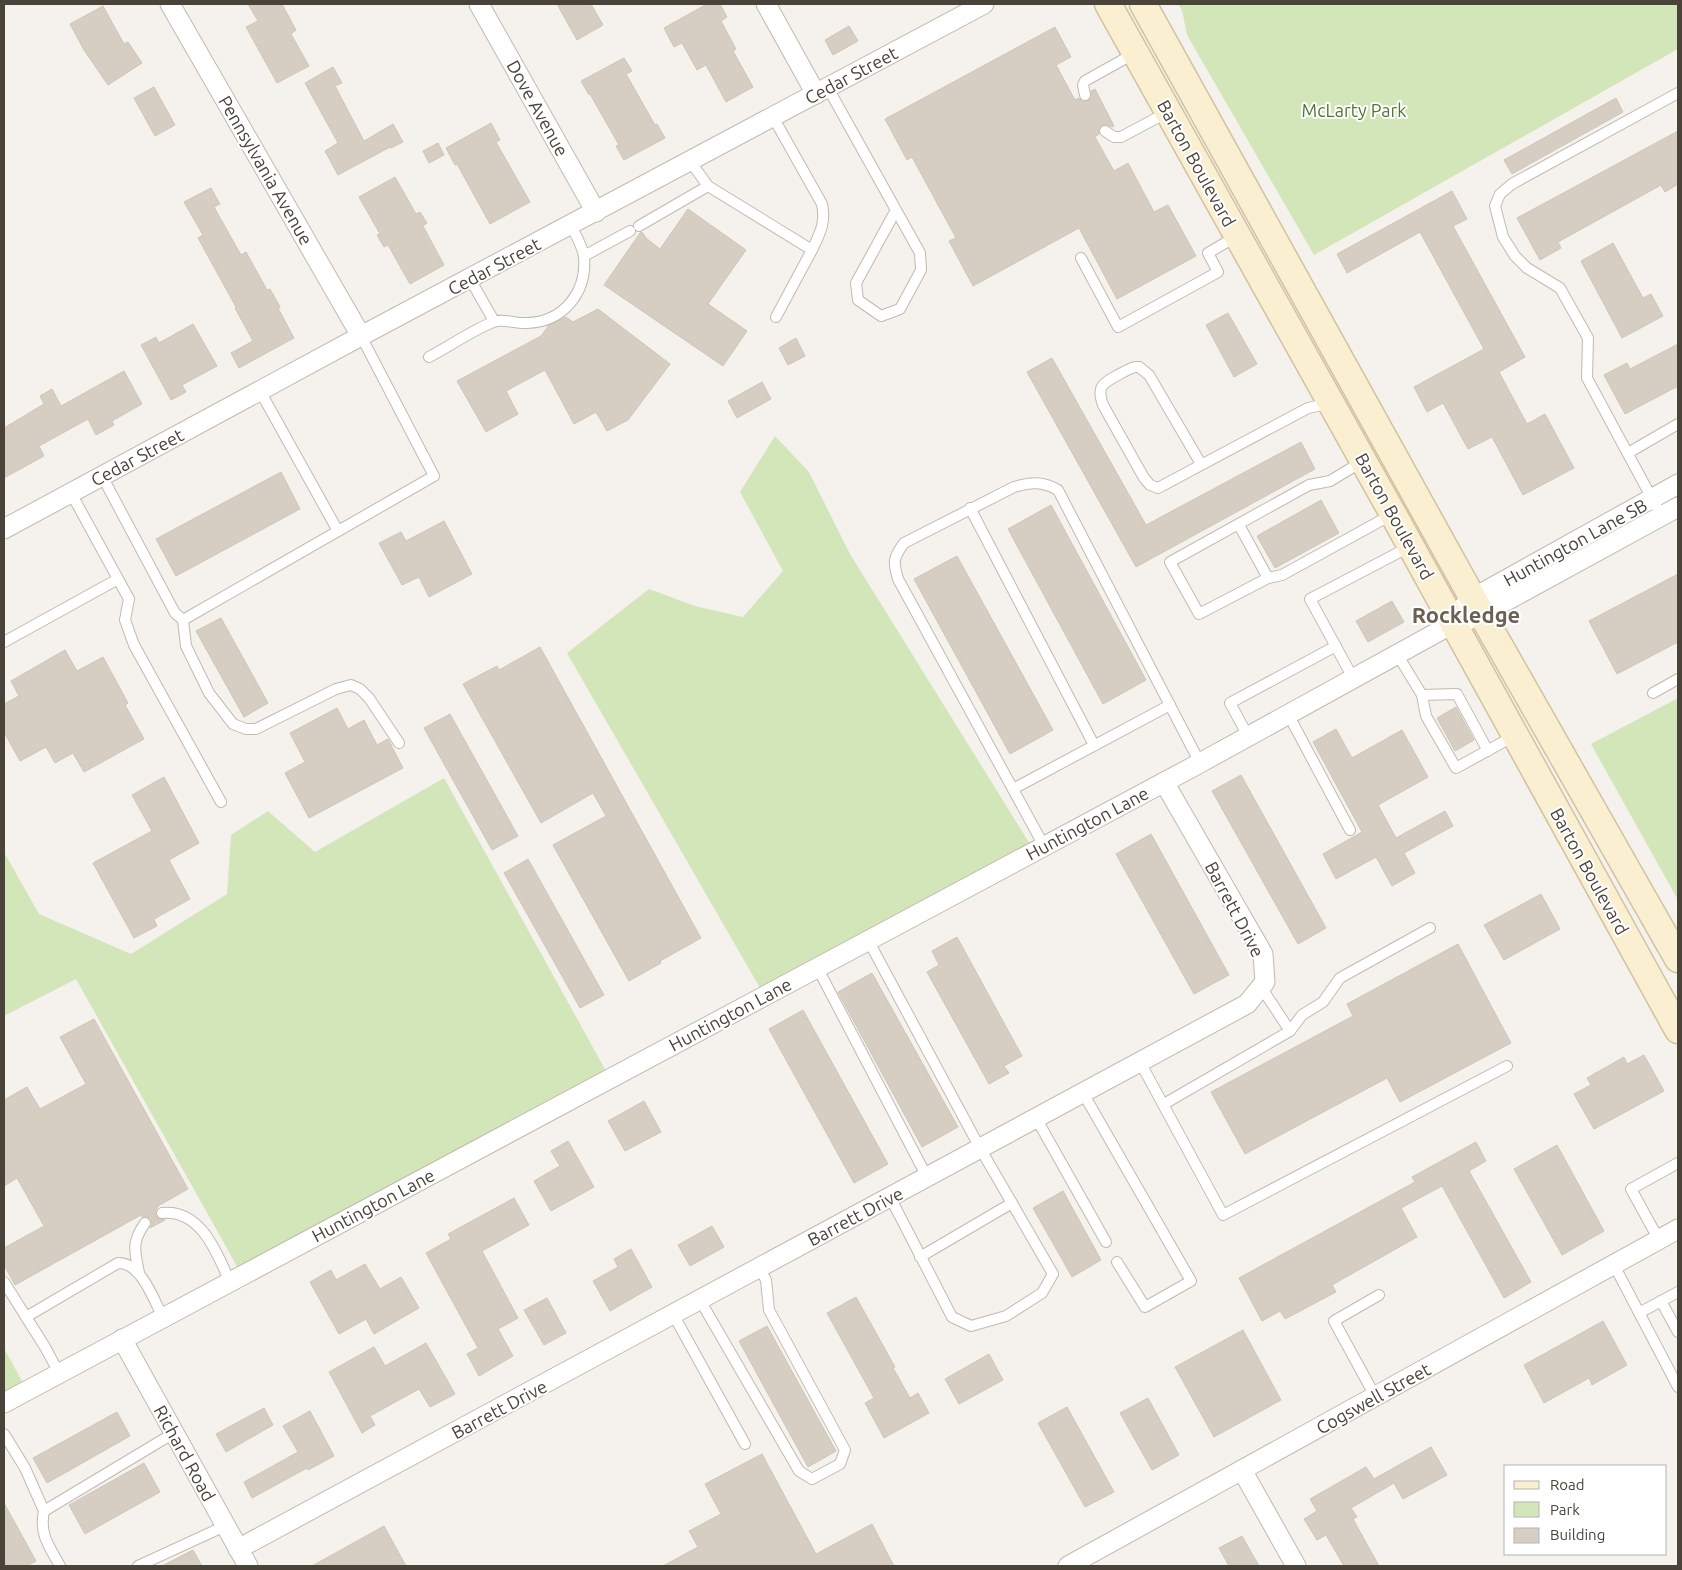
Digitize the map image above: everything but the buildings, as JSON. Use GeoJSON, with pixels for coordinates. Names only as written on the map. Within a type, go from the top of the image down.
{"type":"FeatureCollection","features":[{"type":"Feature","properties":{"kind":"main road","name":"Barton Boulevard"},"geometry":{"type":"LineString","coordinates":[[1108,4],[1332,402],[1678,1030]]}},
{"type":"Feature","properties":{"kind":"main road","name":"Barton Boulevard"},"geometry":{"type":"LineString","coordinates":[[1143,4],[1477,606],[1678,959]]}},
{"type":"Feature","properties":{"kind":"main road"},"geometry":{"type":"LineString","coordinates":[[1332,402],[1357,388]]}},
{"type":"Feature","properties":{"kind":"main road"},"geometry":{"type":"LineString","coordinates":[[1601,893],[1631,876]]}},
{"type":"Feature","properties":{"kind":"street","name":"Pennsylvania Avenue"},"geometry":{"type":"LineString","coordinates":[[170,4],[361,336]]}},
{"type":"Feature","properties":{"kind":"street","name":"Dove Avenue"},"geometry":{"type":"LineString","coordinates":[[479,4],[596,212]]}},
{"type":"Feature","properties":{"kind":"street"},"geometry":{"type":"LineString","coordinates":[[766,4],[822,91]]}},
{"type":"Feature","properties":{"kind":"street","name":"Cedar Street"},"geometry":{"type":"LineString","coordinates":[[4,529],[361,336],[984,4]]}},
{"type":"Feature","properties":{"kind":"street","name":"Huntington Lane SB"},"geometry":{"type":"LineString","coordinates":[[1477,606],[1593,532],[1678,484]]}},
{"type":"Feature","properties":{"kind":"street"},"geometry":{"type":"LineString","coordinates":[[1477,606],[1508,600],[1678,507]]}},
{"type":"Feature","properties":{"kind":"street"},"geometry":{"type":"LineString","coordinates":[[1593,532],[1602,549]]}},
{"type":"Feature","properties":{"kind":"street","name":"Huntington Lane"},"geometry":{"type":"LineString","coordinates":[[4,1403],[1200,763],[1454,623],[1466,621],[1477,606]]}},
{"type":"Feature","properties":{"kind":"street","name":"Barrett Drive"},"geometry":{"type":"LineString","coordinates":[[238,1549],[1246,1004],[1266,982],[1263,954],[1164,782]]}},
{"type":"Feature","properties":{"kind":"street","name":"Cogswell Street"},"geometry":{"type":"LineString","coordinates":[[1068,1566],[1678,1229]]}},
{"type":"Feature","properties":{"kind":"street","name":"Richard Road"},"geometry":{"type":"LineString","coordinates":[[122,1340],[248,1566]]}},
{"type":"Feature","properties":{"kind":"street"},"geometry":{"type":"LineString","coordinates":[[1242,1470],[1296,1566]]}},
{"type":"Feature","properties":{"kind":"lane"},"geometry":{"type":"LineString","coordinates":[[1085,95],[1083,85],[1085,81],[1136,53]]}},
{"type":"Feature","properties":{"kind":"lane"},"geometry":{"type":"LineString","coordinates":[[822,91],[896,210],[920,253],[922,270],[900,309],[881,316],[858,300],[856,282],[896,210]]}},
{"type":"Feature","properties":{"kind":"lane"},"geometry":{"type":"LineString","coordinates":[[1662,517],[1587,378],[1588,338],[1560,288],[1527,268],[1515,256],[1503,237],[1495,206],[1500,194],[1512,184],[1678,93]]}},
{"type":"Feature","properties":{"kind":"lane"},"geometry":{"type":"LineString","coordinates":[[1105,131],[1114,137],[1121,137],[1169,112]]}},
{"type":"Feature","properties":{"kind":"lane"},"geometry":{"type":"LineString","coordinates":[[773,117],[822,204],[825,216],[823,226],[812,250],[776,317]]}},
{"type":"Feature","properties":{"kind":"lane"},"geometry":{"type":"LineString","coordinates":[[690,162],[708,186],[812,250]]}},
{"type":"Feature","properties":{"kind":"lane"},"geometry":{"type":"LineString","coordinates":[[584,256],[635,229],[708,186]]}},
{"type":"Feature","properties":{"kind":"lane"},"geometry":{"type":"LineString","coordinates":[[429,357],[494,321],[526,323],[543,321],[567,308],[575,298],[582,282],[584,256],[571,225]]}},
{"type":"Feature","properties":{"kind":"lane"},"geometry":{"type":"LineString","coordinates":[[1081,258],[1118,327],[1218,272],[1208,254],[1238,236]]}},
{"type":"Feature","properties":{"kind":"lane"},"geometry":{"type":"LineString","coordinates":[[470,279],[494,321]]}},
{"type":"Feature","properties":{"kind":"lane"},"geometry":{"type":"LineString","coordinates":[[182,620],[434,476],[361,336]]}},
{"type":"Feature","properties":{"kind":"lane"},"geometry":{"type":"LineString","coordinates":[[1201,464],[1149,375],[1139,367],[1135,367],[1106,381],[1100,395],[1104,405],[1144,478],[1150,485],[1158,488],[1308,408],[1332,402]]}},
{"type":"Feature","properties":{"kind":"lane"},"geometry":{"type":"LineString","coordinates":[[260,391],[338,531]]}},
{"type":"Feature","properties":{"kind":"lane"},"geometry":{"type":"LineString","coordinates":[[1628,453],[1678,424]]}},
{"type":"Feature","properties":{"kind":"lane"},"geometry":{"type":"LineString","coordinates":[[1364,460],[1330,481],[1309,485],[1170,562],[1199,614],[1268,578],[1282,575],[1394,514]]}},
{"type":"Feature","properties":{"kind":"lane"},"geometry":{"type":"LineString","coordinates":[[102,476],[174,613],[182,620],[186,646],[209,693],[233,724],[246,729],[256,729],[336,689],[351,685],[360,689],[369,698],[399,743]]}},
{"type":"Feature","properties":{"kind":"lane"},"geometry":{"type":"LineString","coordinates":[[1044,846],[898,579],[894,565],[896,554],[904,544],[970,508],[1027,482],[1041,482],[1058,490],[1200,763]]}},
{"type":"Feature","properties":{"kind":"lane"},"geometry":{"type":"LineString","coordinates":[[70,493],[130,599],[126,620],[134,644],[221,802]]}},
{"type":"Feature","properties":{"kind":"lane"},"geometry":{"type":"LineString","coordinates":[[970,508],[1094,745]]}},
{"type":"Feature","properties":{"kind":"lane"},"geometry":{"type":"LineString","coordinates":[[1239,524],[1268,578]]}},
{"type":"Feature","properties":{"kind":"lane"},"geometry":{"type":"LineString","coordinates":[[1353,678],[1310,599],[1411,546]]}},
{"type":"Feature","properties":{"kind":"lane"},"geometry":{"type":"LineString","coordinates":[[4,642],[118,579]]}},
{"type":"Feature","properties":{"kind":"lane"},"geometry":{"type":"LineString","coordinates":[[1248,736],[1230,703],[1336,646]]}},
{"type":"Feature","properties":{"kind":"lane"},"geometry":{"type":"LineString","coordinates":[[1397,654],[1422,695],[1426,716],[1456,768],[1515,735]]}},
{"type":"Feature","properties":{"kind":"lane"},"geometry":{"type":"LineString","coordinates":[[1653,693],[1678,679]]}},
{"type":"Feature","properties":{"kind":"lane"},"geometry":{"type":"LineString","coordinates":[[1422,695],[1457,694],[1488,751]]}},
{"type":"Feature","properties":{"kind":"lane"},"geometry":{"type":"LineString","coordinates":[[1013,789],[1170,705]]}},
{"type":"Feature","properties":{"kind":"lane"},"geometry":{"type":"LineString","coordinates":[[1288,714],[1350,830]]}},
{"type":"Feature","properties":{"kind":"lane"},"geometry":{"type":"LineString","coordinates":[[1164,1104],[1290,1031],[1302,1015],[1323,1002],[1340,978],[1430,928]]}},
{"type":"Feature","properties":{"kind":"lane"},"geometry":{"type":"LineString","coordinates":[[868,940],[980,1148],[1053,1274],[1042,1293],[1006,1316],[971,1326],[952,1317],[890,1198]]}},
{"type":"Feature","properties":{"kind":"lane"},"geometry":{"type":"LineString","coordinates":[[817,968],[926,1177]]}},
{"type":"Feature","properties":{"kind":"lane"},"geometry":{"type":"LineString","coordinates":[[1261,987],[1290,1031]]}},
{"type":"Feature","properties":{"kind":"lane"},"geometry":{"type":"LineString","coordinates":[[1140,1062],[1223,1215],[1507,1066]]}},
{"type":"Feature","properties":{"kind":"lane"},"geometry":{"type":"LineString","coordinates":[[1083,1093],[1191,1281],[1145,1307],[1117,1262]]}},
{"type":"Feature","properties":{"kind":"lane"},"geometry":{"type":"LineString","coordinates":[[1036,1118],[1106,1242]]}},
{"type":"Feature","properties":{"kind":"lane"},"geometry":{"type":"LineString","coordinates":[[1659,1240],[1631,1188],[1678,1163]]}},
{"type":"Feature","properties":{"kind":"lane"},"geometry":{"type":"LineString","coordinates":[[920,1256],[1012,1203]]}},
{"type":"Feature","properties":{"kind":"lane"},"geometry":{"type":"LineString","coordinates":[[162,1213],[172,1212],[194,1222],[213,1243],[230,1282]]}},
{"type":"Feature","properties":{"kind":"lane"},"geometry":{"type":"LineString","coordinates":[[145,1223],[136,1235],[134,1247],[139,1273],[163,1318]]}},
{"type":"Feature","properties":{"kind":"lane"},"geometry":{"type":"LineString","coordinates":[[26,1317],[118,1263],[131,1266],[139,1273]]}},
{"type":"Feature","properties":{"kind":"lane"},"geometry":{"type":"LineString","coordinates":[[1614,1265],[1678,1387]]}},
{"type":"Feature","properties":{"kind":"lane"},"geometry":{"type":"LineString","coordinates":[[700,1300],[799,1471],[812,1479],[840,1464],[844,1450],[769,1310],[766,1280],[759,1268]]}},
{"type":"Feature","properties":{"kind":"lane"},"geometry":{"type":"LineString","coordinates":[[4,1282],[59,1373]]}},
{"type":"Feature","properties":{"kind":"lane"},"geometry":{"type":"LineString","coordinates":[[1639,1313],[1678,1293]]}},
{"type":"Feature","properties":{"kind":"lane"},"geometry":{"type":"LineString","coordinates":[[1375,1396],[1334,1321],[1379,1294]]}},
{"type":"Feature","properties":{"kind":"lane"},"geometry":{"type":"LineString","coordinates":[[1661,1301],[1678,1332]]}},
{"type":"Feature","properties":{"kind":"lane"},"geometry":{"type":"LineString","coordinates":[[673,1314],[745,1444]]}},
{"type":"Feature","properties":{"kind":"lane"},"geometry":{"type":"LineString","coordinates":[[44,1510],[174,1433]]}},
{"type":"Feature","properties":{"kind":"lane"},"geometry":{"type":"LineString","coordinates":[[4,1434],[25,1468],[44,1510],[42,1524],[46,1540],[60,1566]]}},
{"type":"Feature","properties":{"kind":"lane"},"geometry":{"type":"LineString","coordinates":[[138,1566],[225,1526]]}},
{"type":"Feature","properties":{"kind":"green space","name":"McLarty Park"},"geometry":{"type":"Polygon","coordinates":[[[1178,4],[1678,4],[1678,49],[1314,255],[1187,35],[1182,10],[1178,4]]]}},
{"type":"Feature","properties":{"kind":"green space"},"geometry":{"type":"Polygon","coordinates":[[[775,436],[809,472],[850,554],[1030,844],[760,988],[567,653],[649,589],[695,606],[743,617],[783,571],[740,492],[775,436]]]}},
{"type":"Feature","properties":{"kind":"green space"},"geometry":{"type":"Polygon","coordinates":[[[1678,698],[1678,900],[1591,744],[1678,698]]]}},
{"type":"Feature","properties":{"kind":"green space"},"geometry":{"type":"Polygon","coordinates":[[[444,778],[606,1071],[238,1268],[76,979],[4,1016],[4,852],[39,914],[131,954],[227,894],[231,835],[268,811],[315,852],[444,778]]]}},
{"type":"Feature","properties":{"kind":"green space"},"geometry":{"type":"Polygon","coordinates":[[[4,1348],[23,1383],[4,1393],[4,1348]]]}},
{"type":"Feature","properties":{"kind":"district","name":"Rockledge"},"geometry":{"type":"Point","coordinates":[1466,614]}}]}
